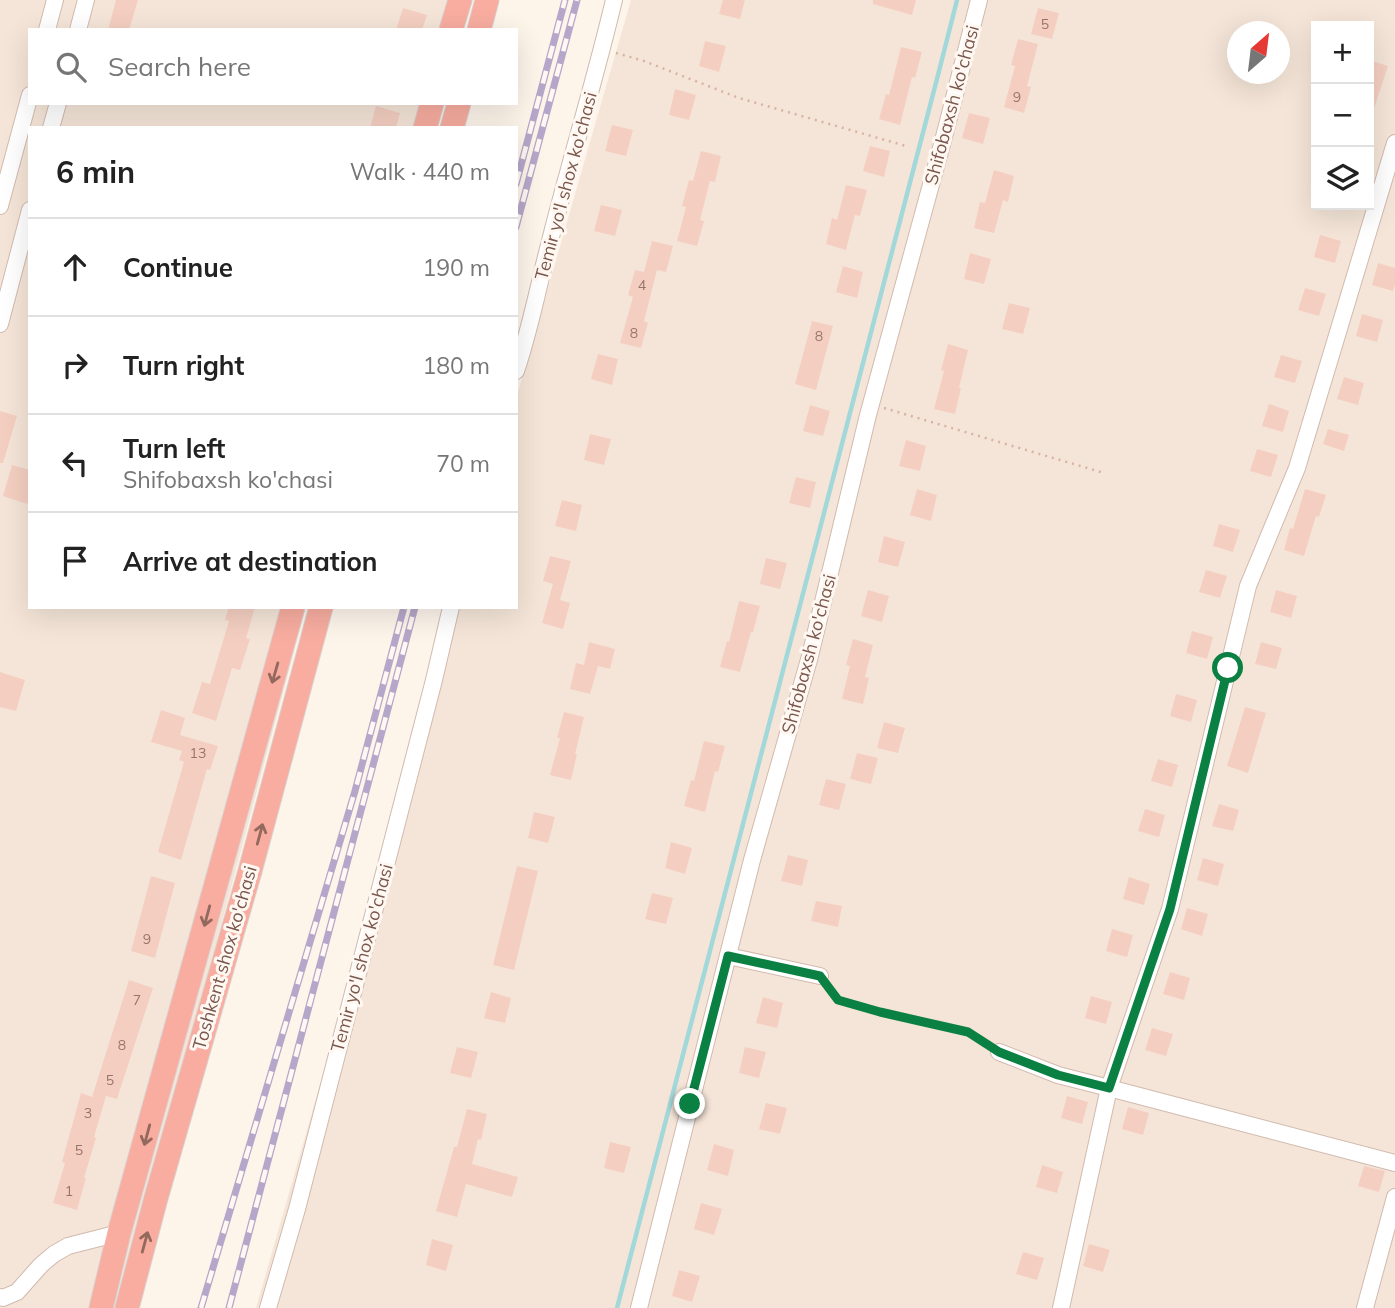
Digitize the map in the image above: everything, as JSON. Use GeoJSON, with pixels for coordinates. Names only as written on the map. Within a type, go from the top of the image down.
{"type":"FeatureCollection","features":[{"type":"Feature","properties":{"kind":"highway"},"geometry":{"type":"LineString","coordinates":[[453,28],[460,0]]}},
{"type":"Feature","properties":{"kind":"highway"},"geometry":{"type":"LineString","coordinates":[[480,28],[487,0]]}},
{"type":"Feature","properties":{"kind":"highway"},"geometry":{"type":"LineString","coordinates":[[426,126],[431,105]]}},
{"type":"Feature","properties":{"kind":"highway"},"geometry":{"type":"LineString","coordinates":[[453,126],[458,105]]}},
{"type":"Feature","properties":{"kind":"highway","name":"Toshkent shox ko'chasi"},"geometry":{"type":"LineString","coordinates":[[101,1308],[119,1233],[292,609]]}},
{"type":"Feature","properties":{"kind":"highway","name":"Toshkent shox ko'chasi"},"geometry":{"type":"LineString","coordinates":[[127,1308],[320,609]]}},
{"type":"Feature","properties":{"kind":"street"},"geometry":{"type":"LineString","coordinates":[[48,28],[55,0]]}},
{"type":"Feature","properties":{"kind":"street"},"geometry":{"type":"LineString","coordinates":[[79,28],[86,0]]}},
{"type":"Feature","properties":{"kind":"street","name":"Temir yo'l shox ko'chasi"},"geometry":{"type":"LineString","coordinates":[[518,365],[614,0]]}},
{"type":"Feature","properties":{"kind":"street","name":"Shifobaxsh ko'chasi"},"geometry":{"type":"LineString","coordinates":[[639,1308],[728,956],[810,656],[871,404],[979,0]]}},
{"type":"Feature","properties":{"kind":"street"},"geometry":{"type":"LineString","coordinates":[[0,206],[28,101]]}},
{"type":"Feature","properties":{"kind":"street"},"geometry":{"type":"LineString","coordinates":[[52,126],[57,105]]}},
{"type":"Feature","properties":{"kind":"street"},"geometry":{"type":"LineString","coordinates":[[1061,1308],[1109,1088],[1170,909],[1248,586],[1297,468],[1395,143]]}},
{"type":"Feature","properties":{"kind":"street"},"geometry":{"type":"LineString","coordinates":[[0,324],[28,218]]}},
{"type":"Feature","properties":{"kind":"street","name":"Temir yo'l shox ko'chasi"},"geometry":{"type":"LineString","coordinates":[[268,1308],[297,1209],[451,609]]}},
{"type":"Feature","properties":{"kind":"street"},"geometry":{"type":"LineString","coordinates":[[728,956],[820,976]]}},
{"type":"Feature","properties":{"kind":"street"},"geometry":{"type":"LineString","coordinates":[[999,1052],[1058,1075],[1395,1163]]}},
{"type":"Feature","properties":{"kind":"street"},"geometry":{"type":"LineString","coordinates":[[1364,1308],[1395,1197]]}},
{"type":"Feature","properties":{"kind":"street"},"geometry":{"type":"LineString","coordinates":[[0,1297],[17,1292],[41,1265],[68,1246],[119,1233]]}},
{"type":"Feature","properties":{"kind":"path"},"geometry":{"type":"LineString","coordinates":[[603,49],[644,61],[739,98],[906,146]]}},
{"type":"Feature","properties":{"kind":"path"},"geometry":{"type":"LineString","coordinates":[[871,404],[1104,473]]}},
{"type":"Feature","properties":{"kind":"path"},"geometry":{"type":"LineString","coordinates":[[820,976],[838,1000],[968,1032],[999,1052]]}},
{"type":"Feature","properties":{"kind":"shaded area"},"geometry":{"type":"Polygon","coordinates":[[[0,0],[468,0],[461,28],[28,28],[28,105],[440,105],[434,126],[28,126],[28,609],[305,609],[119,1308],[0,1308],[0,0]]]}},
{"type":"Feature","properties":{"kind":"shaded area"},"geometry":{"type":"Polygon","coordinates":[[[631,0],[1395,0],[1395,1308],[256,1308],[456,609],[518,609],[518,392],[631,0]]]}},
{"type":"Feature","properties":{"kind":"building"},"geometry":{"type":"Polygon","coordinates":[[[116,0],[138,0],[130,28],[109,28],[116,0]]]}},
{"type":"Feature","properties":{"kind":"building"},"geometry":{"type":"Polygon","coordinates":[[[723,0],[745,0],[740,19],[719,14],[723,0]]]}},
{"type":"Feature","properties":{"kind":"building"},"geometry":{"type":"Polygon","coordinates":[[[873,0],[916,0],[912,15],[873,4],[873,0]]]}},
{"type":"Feature","properties":{"kind":"building"},"geometry":{"type":"Polygon","coordinates":[[[403,8],[427,15],[423,28],[397,28],[403,8]]]}},
{"type":"Feature","properties":{"kind":"building"},"geometry":{"type":"Polygon","coordinates":[[[1038,8],[1059,13],[1052,39],[1031,34],[1038,8]]]}},
{"type":"Feature","properties":{"kind":"building"},"geometry":{"type":"Polygon","coordinates":[[[1018,39],[1038,44],[1027,86],[1031,87],[1024,113],[1004,107],[1015,66],[1011,65],[1018,39]]]}},
{"type":"Feature","properties":{"kind":"building"},"geometry":{"type":"Polygon","coordinates":[[[705,41],[726,46],[719,72],[699,66],[705,41]]]}},
{"type":"Feature","properties":{"kind":"building"},"geometry":{"type":"Polygon","coordinates":[[[901,47],[922,52],[915,78],[912,77],[900,125],[879,119],[886,94],[889,95],[901,47]]]}},
{"type":"Feature","properties":{"kind":"building"},"geometry":{"type":"Polygon","coordinates":[[[1374,62],[1388,66],[1374,108],[1374,62]]]}},
{"type":"Feature","properties":{"kind":"building"},"geometry":{"type":"Polygon","coordinates":[[[675,89],[696,95],[689,120],[669,115],[675,89]]]}},
{"type":"Feature","properties":{"kind":"building"},"geometry":{"type":"Polygon","coordinates":[[[376,106],[400,113],[397,126],[371,126],[376,106]]]}},
{"type":"Feature","properties":{"kind":"building"},"geometry":{"type":"Polygon","coordinates":[[[969,113],[990,118],[983,144],[962,138],[969,113]]]}},
{"type":"Feature","properties":{"kind":"building"},"geometry":{"type":"Polygon","coordinates":[[[612,125],[633,130],[626,156],[605,151],[612,125]]]}},
{"type":"Feature","properties":{"kind":"building"},"geometry":{"type":"Polygon","coordinates":[[[870,146],[890,151],[884,177],[863,171],[870,146]]]}},
{"type":"Feature","properties":{"kind":"building"},"geometry":{"type":"Polygon","coordinates":[[[701,151],[721,156],[715,182],[710,181],[700,220],[704,221],[697,246],[677,241],[686,207],[682,206],[689,180],[693,181],[701,151]]]}},
{"type":"Feature","properties":{"kind":"building"},"geometry":{"type":"Polygon","coordinates":[[[994,170],[1014,176],[1008,202],[1003,200],[994,233],[974,228],[980,202],[985,203],[994,170]]]}},
{"type":"Feature","properties":{"kind":"building"},"geometry":{"type":"Polygon","coordinates":[[[846,185],[867,190],[860,216],[855,215],[846,250],[826,244],[832,218],[837,220],[846,185]]]}},
{"type":"Feature","properties":{"kind":"building"},"geometry":{"type":"Polygon","coordinates":[[[601,205],[622,210],[615,236],[594,231],[601,205]]]}},
{"type":"Feature","properties":{"kind":"building"},"geometry":{"type":"Polygon","coordinates":[[[1320,235],[1341,241],[1335,263],[1314,257],[1320,235]]]}},
{"type":"Feature","properties":{"kind":"building"},"geometry":{"type":"Polygon","coordinates":[[[652,241],[673,246],[666,272],[657,270],[644,321],[648,323],[641,348],[620,343],[633,297],[628,295],[635,270],[644,272],[652,241]]]}},
{"type":"Feature","properties":{"kind":"building"},"geometry":{"type":"Polygon","coordinates":[[[970,253],[991,259],[984,284],[964,279],[970,253]]]}},
{"type":"Feature","properties":{"kind":"building"},"geometry":{"type":"Polygon","coordinates":[[[1378,263],[1395,268],[1393,291],[1372,285],[1378,263]]]}},
{"type":"Feature","properties":{"kind":"building"},"geometry":{"type":"Polygon","coordinates":[[[843,266],[863,272],[857,298],[836,292],[843,266]]]}},
{"type":"Feature","properties":{"kind":"building"},"geometry":{"type":"Polygon","coordinates":[[[1305,288],[1326,294],[1319,316],[1298,310],[1305,288]]]}},
{"type":"Feature","properties":{"kind":"building"},"geometry":{"type":"Polygon","coordinates":[[[1009,303],[1030,308],[1023,334],[1002,329],[1009,303]]]}},
{"type":"Feature","properties":{"kind":"building"},"geometry":{"type":"Polygon","coordinates":[[[1362,314],[1383,320],[1377,342],[1356,336],[1362,314]]]}},
{"type":"Feature","properties":{"kind":"building"},"geometry":{"type":"Polygon","coordinates":[[[812,321],[833,326],[816,390],[795,384],[812,321]]]}},
{"type":"Feature","properties":{"kind":"building"},"geometry":{"type":"Polygon","coordinates":[[[948,344],[968,350],[955,414],[934,409],[948,344]]]}},
{"type":"Feature","properties":{"kind":"building"},"geometry":{"type":"Polygon","coordinates":[[[598,354],[618,359],[612,385],[591,379],[598,354]]]}},
{"type":"Feature","properties":{"kind":"building"},"geometry":{"type":"Polygon","coordinates":[[[1281,355],[1302,361],[1295,383],[1274,377],[1281,355]]]}},
{"type":"Feature","properties":{"kind":"building"},"geometry":{"type":"Polygon","coordinates":[[[1344,377],[1364,383],[1358,405],[1337,399],[1344,377]]]}},
{"type":"Feature","properties":{"kind":"building"},"geometry":{"type":"Polygon","coordinates":[[[1269,404],[1289,411],[1283,432],[1262,426],[1269,404]]]}},
{"type":"Feature","properties":{"kind":"building"},"geometry":{"type":"Polygon","coordinates":[[[810,405],[830,411],[823,436],[803,431],[810,405]]]}},
{"type":"Feature","properties":{"kind":"building"},"geometry":{"type":"Polygon","coordinates":[[[0,411],[17,416],[3,463],[0,463],[0,411]]]}},
{"type":"Feature","properties":{"kind":"building"},"geometry":{"type":"Polygon","coordinates":[[[1328,429],[1349,435],[1344,451],[1323,444],[1328,429]]]}},
{"type":"Feature","properties":{"kind":"building"},"geometry":{"type":"Polygon","coordinates":[[[590,434],[611,439],[604,465],[584,460],[590,434]]]}},
{"type":"Feature","properties":{"kind":"building"},"geometry":{"type":"Polygon","coordinates":[[[906,440],[926,446],[920,471],[899,466],[906,440]]]}},
{"type":"Feature","properties":{"kind":"building"},"geometry":{"type":"Polygon","coordinates":[[[1257,449],[1278,455],[1271,477],[1250,471],[1257,449]]]}},
{"type":"Feature","properties":{"kind":"building"},"geometry":{"type":"Polygon","coordinates":[[[12,465],[28,469],[27,504],[3,496],[12,465]]]}},
{"type":"Feature","properties":{"kind":"building"},"geometry":{"type":"Polygon","coordinates":[[[796,477],[816,482],[810,508],[789,503],[796,477]]]}},
{"type":"Feature","properties":{"kind":"building"},"geometry":{"type":"Polygon","coordinates":[[[917,489],[937,495],[931,521],[910,515],[917,489]]]}},
{"type":"Feature","properties":{"kind":"building"},"geometry":{"type":"Polygon","coordinates":[[[1305,489],[1326,495],[1319,517],[1316,516],[1304,556],[1284,550],[1305,489]]]}},
{"type":"Feature","properties":{"kind":"building"},"geometry":{"type":"Polygon","coordinates":[[[562,500],[582,505],[576,531],[555,526],[562,500]]]}},
{"type":"Feature","properties":{"kind":"building"},"geometry":{"type":"Polygon","coordinates":[[[1219,524],[1240,530],[1233,552],[1213,546],[1219,524]]]}},
{"type":"Feature","properties":{"kind":"building"},"geometry":{"type":"Polygon","coordinates":[[[884,536],[905,542],[898,567],[878,562],[884,536]]]}},
{"type":"Feature","properties":{"kind":"building"},"geometry":{"type":"Polygon","coordinates":[[[550,556],[571,561],[560,600],[570,603],[563,629],[542,623],[553,584],[543,581],[550,556]]]}},
{"type":"Feature","properties":{"kind":"building"},"geometry":{"type":"Polygon","coordinates":[[[766,558],[787,563],[780,589],[760,584],[766,558]]]}},
{"type":"Feature","properties":{"kind":"building"},"geometry":{"type":"Polygon","coordinates":[[[1206,570],[1227,576],[1220,598],[1199,592],[1206,570]]]}},
{"type":"Feature","properties":{"kind":"building"},"geometry":{"type":"Polygon","coordinates":[[[868,590],[889,596],[882,622],[861,616],[868,590]]]}},
{"type":"Feature","properties":{"kind":"building"},"geometry":{"type":"Polygon","coordinates":[[[1276,590],[1297,596],[1291,618],[1270,612],[1276,590]]]}},
{"type":"Feature","properties":{"kind":"building"},"geometry":{"type":"Polygon","coordinates":[[[739,601],[760,606],[740,672],[720,667],[739,601]]]}},
{"type":"Feature","properties":{"kind":"building"},"geometry":{"type":"Polygon","coordinates":[[[228,609],[254,609],[246,638],[250,639],[240,670],[232,668],[216,721],[192,713],[202,682],[210,684],[229,621],[225,620],[228,609]]]}},
{"type":"Feature","properties":{"kind":"building"},"geometry":{"type":"Polygon","coordinates":[[[1192,631],[1213,637],[1207,659],[1186,653],[1192,631]]]}},
{"type":"Feature","properties":{"kind":"building"},"geometry":{"type":"Polygon","coordinates":[[[853,639],[873,645],[865,677],[869,678],[863,704],[842,699],[850,666],[846,665],[853,639]]]}},
{"type":"Feature","properties":{"kind":"building"},"geometry":{"type":"Polygon","coordinates":[[[589,642],[615,649],[610,669],[598,666],[590,694],[570,689],[576,663],[584,665],[589,642]]]}},
{"type":"Feature","properties":{"kind":"building"},"geometry":{"type":"Polygon","coordinates":[[[1261,642],[1282,648],[1276,669],[1255,664],[1261,642]]]}},
{"type":"Feature","properties":{"kind":"building"},"geometry":{"type":"Polygon","coordinates":[[[0,672],[25,680],[16,711],[0,707],[0,672]]]}},
{"type":"Feature","properties":{"kind":"building"},"geometry":{"type":"Polygon","coordinates":[[[1176,694],[1197,700],[1191,722],[1170,716],[1176,694]]]}},
{"type":"Feature","properties":{"kind":"building"},"geometry":{"type":"Polygon","coordinates":[[[1245,707],[1266,713],[1248,773],[1227,766],[1245,707]]]}},
{"type":"Feature","properties":{"kind":"building"},"geometry":{"type":"Polygon","coordinates":[[[161,710],[185,718],[180,735],[218,746],[210,770],[207,769],[181,860],[158,852],[184,762],[179,760],[182,751],[151,742],[161,710]]]}},
{"type":"Feature","properties":{"kind":"building"},"geometry":{"type":"Polygon","coordinates":[[[564,712],[584,717],[571,780],[550,775],[564,712]]]}},
{"type":"Feature","properties":{"kind":"building"},"geometry":{"type":"Polygon","coordinates":[[[884,722],[905,728],[898,753],[877,748],[884,722]]]}},
{"type":"Feature","properties":{"kind":"building"},"geometry":{"type":"Polygon","coordinates":[[[704,741],[725,746],[718,772],[715,771],[705,812],[684,806],[691,780],[694,781],[704,741]]]}},
{"type":"Feature","properties":{"kind":"building"},"geometry":{"type":"Polygon","coordinates":[[[857,753],[878,758],[871,784],[850,779],[857,753]]]}},
{"type":"Feature","properties":{"kind":"building"},"geometry":{"type":"Polygon","coordinates":[[[1158,759],[1178,765],[1172,787],[1151,781],[1158,759]]]}},
{"type":"Feature","properties":{"kind":"building"},"geometry":{"type":"Polygon","coordinates":[[[826,779],[846,784],[839,810],[819,805],[826,779]]]}},
{"type":"Feature","properties":{"kind":"building"},"geometry":{"type":"Polygon","coordinates":[[[1219,804],[1239,810],[1233,831],[1212,826],[1219,804]]]}},
{"type":"Feature","properties":{"kind":"building"},"geometry":{"type":"Polygon","coordinates":[[[1145,809],[1165,815],[1159,837],[1138,831],[1145,809]]]}},
{"type":"Feature","properties":{"kind":"building"},"geometry":{"type":"Polygon","coordinates":[[[534,812],[555,817],[548,843],[528,838],[534,812]]]}},
{"type":"Feature","properties":{"kind":"building"},"geometry":{"type":"Polygon","coordinates":[[[671,842],[692,848],[685,874],[665,868],[671,842]]]}},
{"type":"Feature","properties":{"kind":"building"},"geometry":{"type":"Polygon","coordinates":[[[788,855],[808,860],[802,886],[781,881],[788,855]]]}},
{"type":"Feature","properties":{"kind":"building"},"geometry":{"type":"Polygon","coordinates":[[[1203,858],[1224,864],[1218,886],[1197,880],[1203,858]]]}},
{"type":"Feature","properties":{"kind":"building"},"geometry":{"type":"Polygon","coordinates":[[[517,866],[538,871],[514,970],[493,965],[517,866]]]}},
{"type":"Feature","properties":{"kind":"building"},"geometry":{"type":"Polygon","coordinates":[[[151,876],[175,883],[155,958],[131,951],[151,876]]]}},
{"type":"Feature","properties":{"kind":"building"},"geometry":{"type":"Polygon","coordinates":[[[1129,877],[1150,884],[1144,905],[1123,899],[1129,877]]]}},
{"type":"Feature","properties":{"kind":"building"},"geometry":{"type":"Polygon","coordinates":[[[652,893],[673,898],[666,924],[645,919],[652,893]]]}},
{"type":"Feature","properties":{"kind":"building"},"geometry":{"type":"Polygon","coordinates":[[[816,901],[842,906],[838,927],[811,921],[816,901]]]}},
{"type":"Feature","properties":{"kind":"building"},"geometry":{"type":"Polygon","coordinates":[[[1187,908],[1208,914],[1202,936],[1181,929],[1187,908]]]}},
{"type":"Feature","properties":{"kind":"building"},"geometry":{"type":"Polygon","coordinates":[[[1112,929],[1133,935],[1127,957],[1106,951],[1112,929]]]}},
{"type":"Feature","properties":{"kind":"building"},"geometry":{"type":"Polygon","coordinates":[[[1170,972],[1190,978],[1184,1000],[1163,994],[1170,972]]]}},
{"type":"Feature","properties":{"kind":"building"},"geometry":{"type":"Polygon","coordinates":[[[129,980],[153,988],[117,1099],[106,1096],[77,1210],[53,1203],[65,1163],[62,1162],[81,1093],[92,1097],[129,980]]]}},
{"type":"Feature","properties":{"kind":"building"},"geometry":{"type":"Polygon","coordinates":[[[491,992],[511,998],[505,1023],[484,1018],[491,992]]]}},
{"type":"Feature","properties":{"kind":"building"},"geometry":{"type":"Polygon","coordinates":[[[1091,996],[1112,1002],[1106,1024],[1085,1018],[1091,996]]]}},
{"type":"Feature","properties":{"kind":"building"},"geometry":{"type":"Polygon","coordinates":[[[763,997],[783,1003],[777,1028],[756,1023],[763,997]]]}},
{"type":"Feature","properties":{"kind":"building"},"geometry":{"type":"Polygon","coordinates":[[[1152,1028],[1173,1034],[1166,1056],[1145,1050],[1152,1028]]]}},
{"type":"Feature","properties":{"kind":"building"},"geometry":{"type":"Polygon","coordinates":[[[457,1047],[478,1052],[471,1078],[450,1073],[457,1047]]]}},
{"type":"Feature","properties":{"kind":"building"},"geometry":{"type":"Polygon","coordinates":[[[745,1047],[766,1052],[759,1078],[739,1073],[745,1047]]]}},
{"type":"Feature","properties":{"kind":"building"},"geometry":{"type":"Polygon","coordinates":[[[1067,1096],[1088,1102],[1082,1124],[1061,1118],[1067,1096]]]}},
{"type":"Feature","properties":{"kind":"building"},"geometry":{"type":"Polygon","coordinates":[[[766,1103],[787,1108],[780,1134],[759,1129],[766,1103]]]}},
{"type":"Feature","properties":{"kind":"building"},"geometry":{"type":"Polygon","coordinates":[[[1128,1107],[1149,1113],[1143,1135],[1122,1129],[1128,1107]]]}},
{"type":"Feature","properties":{"kind":"building"},"geometry":{"type":"Polygon","coordinates":[[[467,1109],[487,1114],[472,1164],[518,1177],[512,1197],[466,1184],[457,1217],[436,1211],[467,1109]]]}},
{"type":"Feature","properties":{"kind":"building"},"geometry":{"type":"Polygon","coordinates":[[[610,1142],[631,1147],[624,1173],[604,1168],[610,1142]]]}},
{"type":"Feature","properties":{"kind":"building"},"geometry":{"type":"Polygon","coordinates":[[[714,1144],[734,1150],[728,1176],[707,1170],[714,1144]]]}},
{"type":"Feature","properties":{"kind":"building"},"geometry":{"type":"Polygon","coordinates":[[[1042,1165],[1063,1172],[1057,1193],[1036,1187],[1042,1165]]]}},
{"type":"Feature","properties":{"kind":"building"},"geometry":{"type":"Polygon","coordinates":[[[1364,1166],[1385,1171],[1379,1192],[1358,1186],[1364,1166]]]}},
{"type":"Feature","properties":{"kind":"building"},"geometry":{"type":"Polygon","coordinates":[[[701,1203],[722,1209],[714,1235],[694,1229],[701,1203]]]}},
{"type":"Feature","properties":{"kind":"building"},"geometry":{"type":"Polygon","coordinates":[[[432,1239],[453,1245],[446,1271],[426,1265],[432,1239]]]}},
{"type":"Feature","properties":{"kind":"building"},"geometry":{"type":"Polygon","coordinates":[[[1089,1244],[1110,1250],[1103,1272],[1083,1266],[1089,1244]]]}},
{"type":"Feature","properties":{"kind":"building"},"geometry":{"type":"Polygon","coordinates":[[[1023,1252],[1044,1258],[1037,1280],[1016,1274],[1023,1252]]]}},
{"type":"Feature","properties":{"kind":"building"},"geometry":{"type":"Polygon","coordinates":[[[679,1270],[700,1276],[692,1302],[672,1296],[679,1270]]]}},
{"type":"Feature","properties":{"kind":"waterway"},"geometry":{"type":"LineString","coordinates":[[617,1308],[957,0]]}},
{"type":"Feature","properties":{"kind":"railway"},"geometry":{"type":"LineString","coordinates":[[518,176],[565,0]]}},
{"type":"Feature","properties":{"kind":"railway"},"geometry":{"type":"LineString","coordinates":[[518,220],[577,0]]}},
{"type":"Feature","properties":{"kind":"railway"},"geometry":{"type":"LineString","coordinates":[[201,1308],[355,791],[403,609]]}},
{"type":"Feature","properties":{"kind":"railway"},"geometry":{"type":"LineString","coordinates":[[229,1308],[414,609]]}},
{"type":"Feature","properties":{"kind":"route"},"geometry":{"type":"LineString","coordinates":[[690,1104],[728,956],[820,976],[838,1000],[968,1032],[999,1052],[1058,1075],[1109,1088],[1170,909],[1228,668]]}}]}
